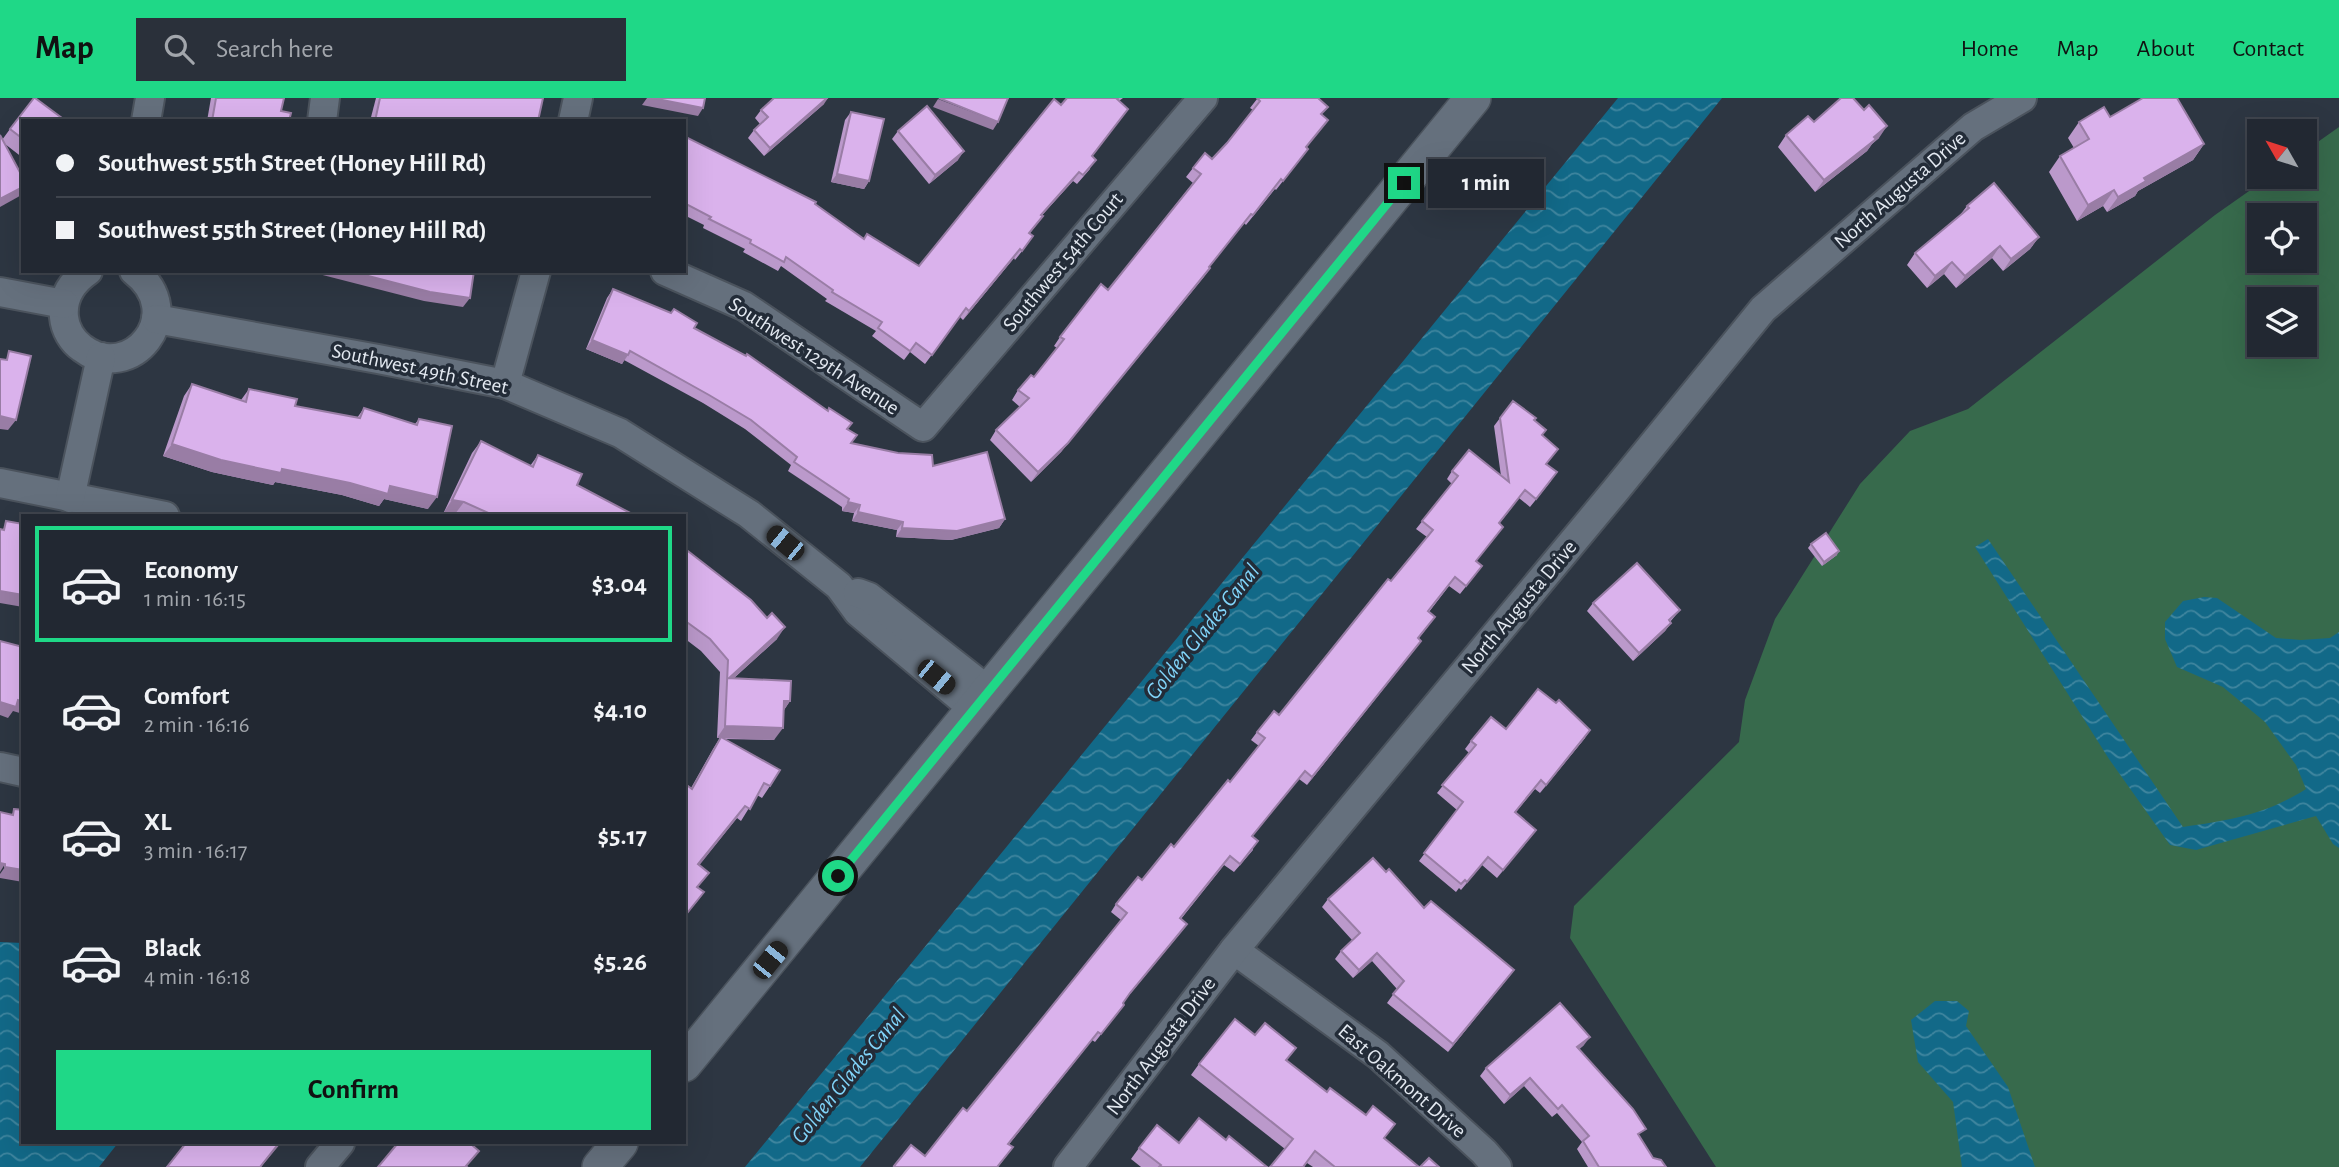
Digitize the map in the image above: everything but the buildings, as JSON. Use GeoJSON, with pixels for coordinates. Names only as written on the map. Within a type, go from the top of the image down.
{"type":"FeatureCollection","features":[{"type":"Feature","properties":{"kind":"street"},"geometry":{"type":"LineString","coordinates":[[146,119],[150,98]]}},
{"type":"Feature","properties":{"kind":"street"},"geometry":{"type":"LineString","coordinates":[[322,119],[325,98]]}},
{"type":"Feature","properties":{"kind":"street"},"geometry":{"type":"LineString","coordinates":[[573,119],[578,98]]}},
{"type":"Feature","properties":{"kind":"street","name":"Southwest 54th Court"},"geometry":{"type":"LineString","coordinates":[[923,427],[1203,98]]}},
{"type":"Feature","properties":{"kind":"street"},"geometry":{"type":"LineString","coordinates":[[686,1062],[1473,98]]}},
{"type":"Feature","properties":{"kind":"street","name":"North Augusta Drive"},"geometry":{"type":"LineString","coordinates":[[1068,1167],[1234,950],[1763,309],[1973,127],[2022,98]]}},
{"type":"Feature","properties":{"kind":"street"},"geometry":{"type":"LineString","coordinates":[[85,273],[69,290],[64,304],[64,318],[68,332],[82,348],[102,358],[130,354],[143,345],[151,333],[157,305],[152,291],[136,273]]}},
{"type":"Feature","properties":{"kind":"street"},"geometry":{"type":"LineString","coordinates":[[505,384],[535,273]]}},
{"type":"Feature","properties":{"kind":"street","name":"Southwest 129th Avenue"},"geometry":{"type":"LineString","coordinates":[[670,273],[744,306],[923,427]]}},
{"type":"Feature","properties":{"kind":"street"},"geometry":{"type":"LineString","coordinates":[[0,292],[64,304]]}},
{"type":"Feature","properties":{"kind":"street","name":"Southwest 49th Street"},"geometry":{"type":"LineString","coordinates":[[156,319],[505,384],[620,433],[749,514],[839,586],[869,597],[982,701]]}},
{"type":"Feature","properties":{"kind":"street"},"geometry":{"type":"LineString","coordinates":[[70,498],[102,358]]}},
{"type":"Feature","properties":{"kind":"street"},"geometry":{"type":"LineString","coordinates":[[0,483],[154,514]]}},
{"type":"Feature","properties":{"kind":"street"},"geometry":{"type":"LineString","coordinates":[[0,767],[21,772]]}},
{"type":"Feature","properties":{"kind":"street","name":"East Oakmont Drive"},"geometry":{"type":"LineString","coordinates":[[1234,950],[1378,1055],[1497,1167]]}},
{"type":"Feature","properties":{"kind":"street"},"geometry":{"type":"LineString","coordinates":[[320,1167],[339,1144]]}},
{"type":"Feature","properties":{"kind":"street"},"geometry":{"type":"LineString","coordinates":[[600,1167],[619,1144]]}},
{"type":"Feature","properties":{"kind":"green space"},"geometry":{"type":"Polygon","coordinates":[[[2339,127],[2339,1167],[1716,1167],[1570,938],[1574,906],[1739,742],[1745,700],[1775,619],[1860,484],[1910,431],[1968,409],[2252,189],[2317,189],[2317,143],[2339,127]]]}},
{"type":"Feature","properties":{"kind":"water","name":"Golden Glades Canal"},"geometry":{"type":"Polygon","coordinates":[[[1618,98],[1722,98],[860,1167],[745,1167],[1618,98]]]}},
{"type":"Feature","properties":{"kind":"water"},"geometry":{"type":"Polygon","coordinates":[[[1988,539],[2183,827],[2262,811],[2306,789],[2296,765],[2265,722],[2223,687],[2177,667],[2165,639],[2165,622],[2183,601],[2204,597],[2217,598],[2276,638],[2330,638],[2339,632],[2339,848],[2333,844],[2316,816],[2196,850],[2170,845],[2109,759],[1975,547],[1988,539]]]}},
{"type":"Feature","properties":{"kind":"water"},"geometry":{"type":"Polygon","coordinates":[[[0,942],[21,943],[21,1144],[117,1144],[99,1167],[0,1167],[0,942]]]}},
{"type":"Feature","properties":{"kind":"water"},"geometry":{"type":"Polygon","coordinates":[[[1935,1001],[1957,1001],[1969,1011],[1966,1026],[2008,1087],[2035,1167],[1962,1167],[1953,1102],[1918,1062],[1911,1020],[1935,1001]]]}},
{"type":"Feature","properties":{"kind":"route"},"geometry":{"type":"LineString","coordinates":[[838,876],[1404,183]]}}]}
